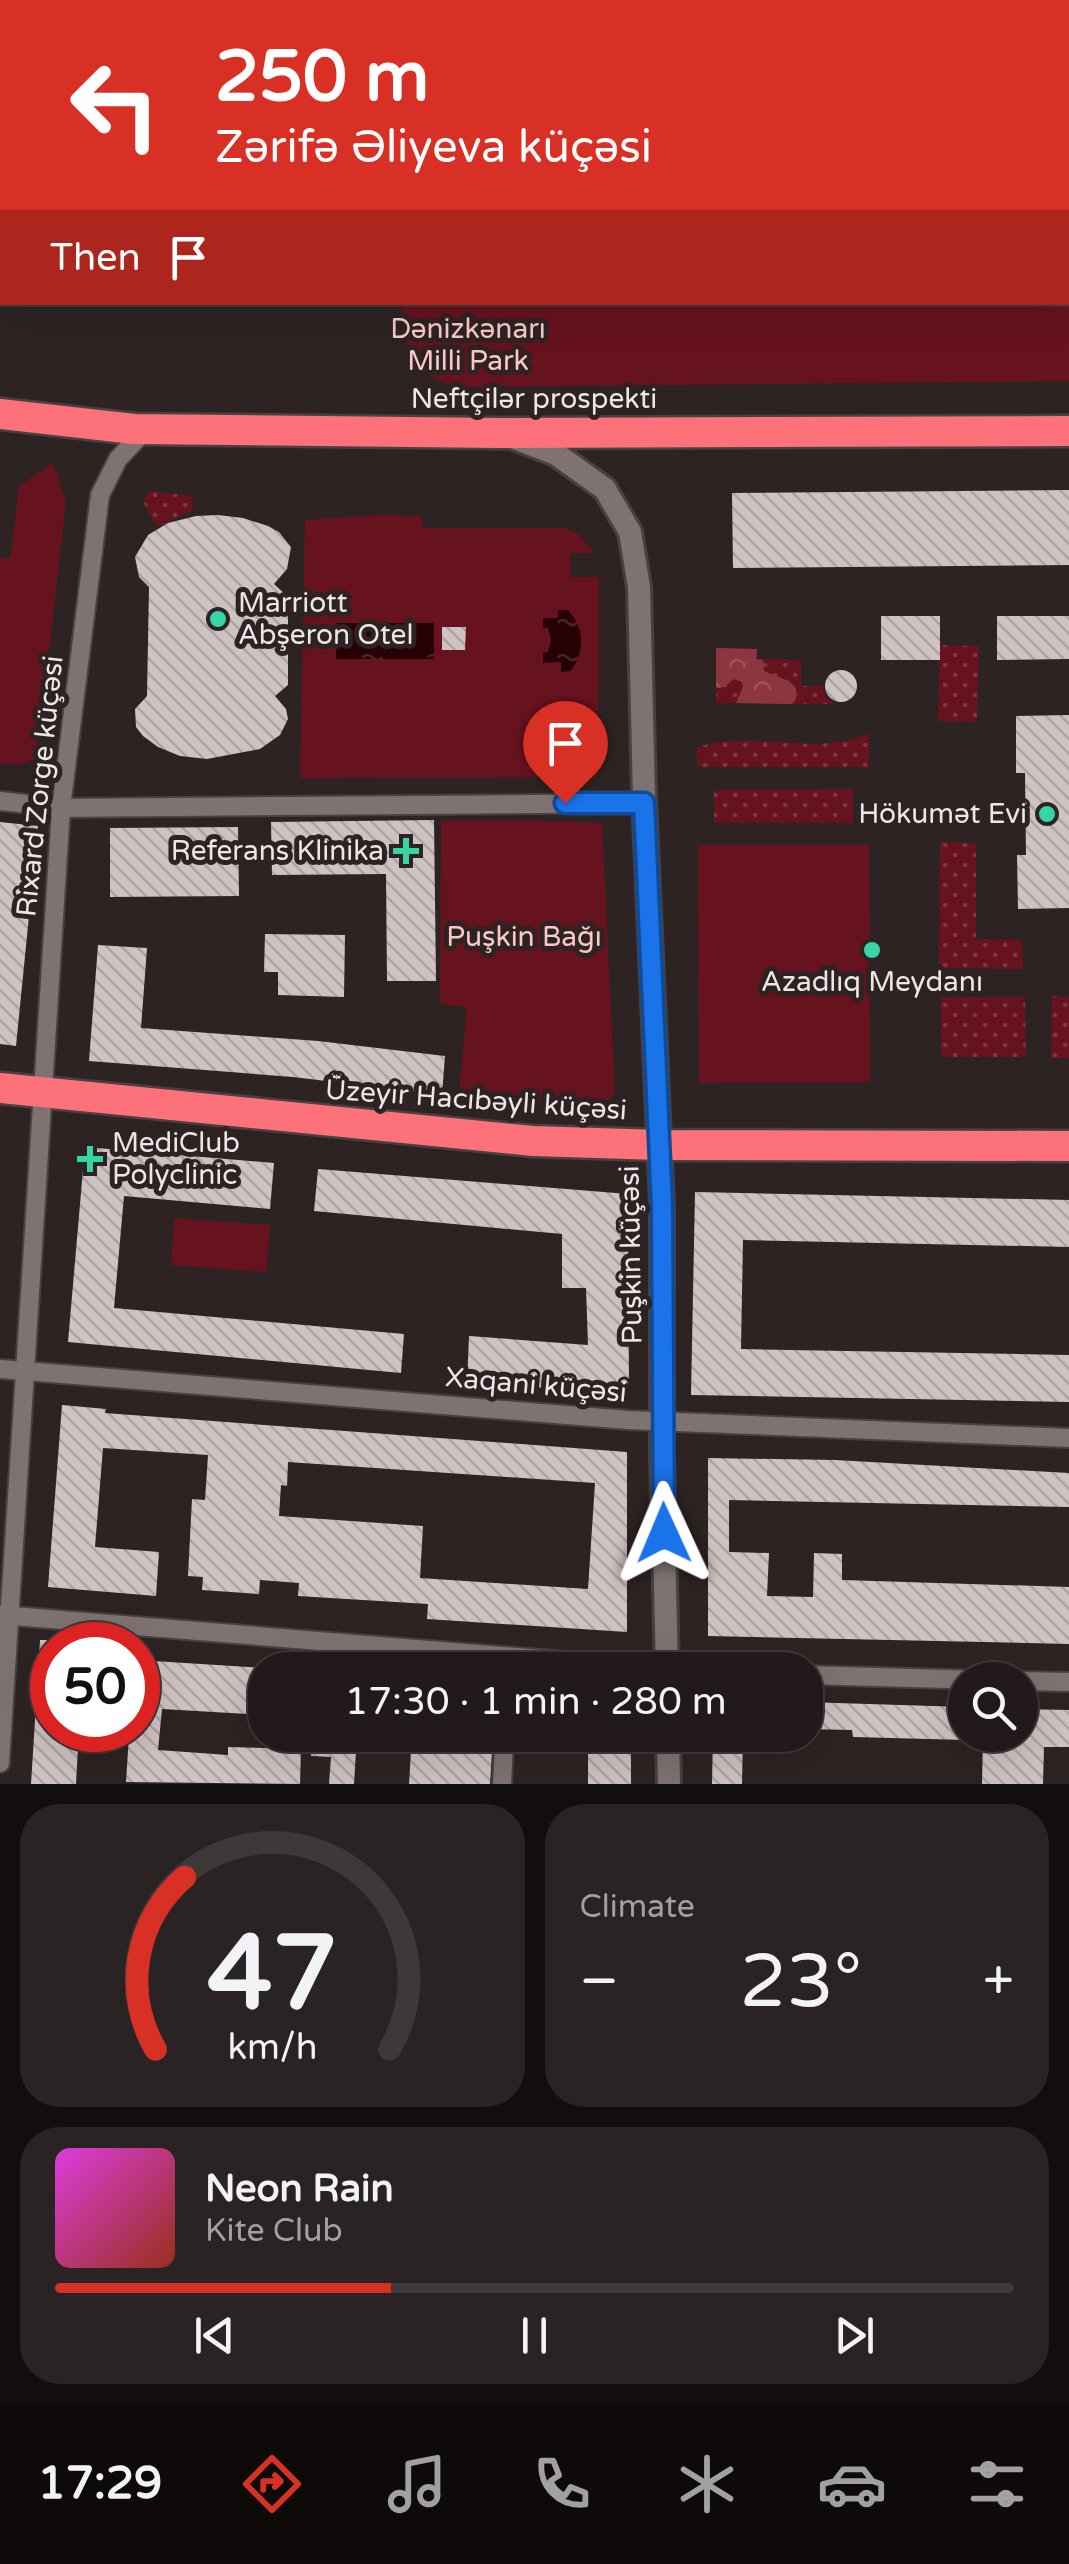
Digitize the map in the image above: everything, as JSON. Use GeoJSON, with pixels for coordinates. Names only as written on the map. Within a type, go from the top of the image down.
{"type":"FeatureCollection","features":[{"type":"Feature","properties":{"kind":"highway","name":"Neftçilər prospekti"},"geometry":{"type":"LineString","coordinates":[[0,414],[146,429],[1069,432]]}},
{"type":"Feature","properties":{"kind":"highway","name":"Üzeyir Hacıbəyli küçəsi"},"geometry":{"type":"LineString","coordinates":[[0,1088],[533,1141],[1069,1146]]}},
{"type":"Feature","properties":{"kind":"main road","name":"Puşkin küçəsi"},"geometry":{"type":"LineString","coordinates":[[499,433],[544,449],[584,472],[604,489],[630,532],[642,625],[644,803],[660,1145],[667,1652]]}},
{"type":"Feature","properties":{"kind":"main road"},"geometry":{"type":"LineString","coordinates":[[668,1752],[669,1784]]}},
{"type":"Feature","properties":{"kind":"street","name":"Rixard Zorge küçəsi"},"geometry":{"type":"LineString","coordinates":[[0,1762],[5,1615],[61,808],[100,495],[118,459],[146,429]]}},
{"type":"Feature","properties":{"kind":"street"},"geometry":{"type":"LineString","coordinates":[[0,801],[61,808],[644,803]]}},
{"type":"Feature","properties":{"kind":"street","name":"Xaqani küçəsi"},"geometry":{"type":"LineString","coordinates":[[0,1368],[662,1422],[1069,1438]]}},
{"type":"Feature","properties":{"kind":"street"},"geometry":{"type":"LineString","coordinates":[[5,1615],[450,1652]]}},
{"type":"Feature","properties":{"kind":"street"},"geometry":{"type":"LineString","coordinates":[[823,1676],[948,1679]]}},
{"type":"Feature","properties":{"kind":"street"},"geometry":{"type":"LineString","coordinates":[[1038,1681],[1069,1682]]}},
{"type":"Feature","properties":{"kind":"street"},"geometry":{"type":"LineString","coordinates":[[502,1784],[504,1752]]}},
{"type":"Feature","properties":{"kind":"green space","name":"Dənizkənarı Milli Park"},"geometry":{"type":"Polygon","coordinates":[[[402,305],[1069,305],[1069,381],[459,387],[444,383],[421,368],[407,345],[402,305]]]}},
{"type":"Feature","properties":{"kind":"green space"},"geometry":{"type":"Polygon","coordinates":[[[53,463],[66,502],[37,758],[20,765],[0,763],[0,558],[10,558],[19,486],[53,463]]]}},
{"type":"Feature","properties":{"kind":"green space"},"geometry":{"type":"Polygon","coordinates":[[[149,491],[192,496],[193,510],[157,527],[143,502],[149,491]]]}},
{"type":"Feature","properties":{"kind":"green space"},"geometry":{"type":"Polygon","coordinates":[[[422,516],[423,528],[564,528],[577,533],[595,553],[570,553],[570,577],[599,577],[598,777],[300,778],[305,520],[422,516]]]}},
{"type":"Feature","properties":{"kind":"green space"},"geometry":{"type":"Polygon","coordinates":[[[940,645],[979,646],[977,722],[938,721],[940,645]]]}},
{"type":"Feature","properties":{"kind":"green space"},"geometry":{"type":"Polygon","coordinates":[[[716,648],[757,649],[757,659],[801,660],[801,686],[823,686],[825,696],[834,704],[716,703],[716,648]]]}},
{"type":"Feature","properties":{"kind":"green space"},"geometry":{"type":"Polygon","coordinates":[[[716,648],[757,649],[756,659],[763,660],[764,671],[789,681],[796,688],[796,699],[792,704],[736,703],[742,682],[734,679],[716,688],[716,648]]]}},
{"type":"Feature","properties":{"kind":"green space"},"geometry":{"type":"Polygon","coordinates":[[[869,733],[869,767],[697,767],[697,747],[718,742],[827,743],[869,733]]]}},
{"type":"Feature","properties":{"kind":"green space"},"geometry":{"type":"Polygon","coordinates":[[[853,789],[853,823],[714,823],[714,790],[853,789]]]}},
{"type":"Feature","properties":{"kind":"green space","name":"Puşkin Bağı"},"geometry":{"type":"Polygon","coordinates":[[[441,821],[602,823],[615,1092],[605,1109],[523,1106],[459,1095],[467,1007],[440,1004],[441,821]]]}},
{"type":"Feature","properties":{"kind":"green space"},"geometry":{"type":"Polygon","coordinates":[[[940,842],[976,843],[976,939],[1022,940],[1023,969],[939,968],[940,842]]]}},
{"type":"Feature","properties":{"kind":"green space"},"geometry":{"type":"Polygon","coordinates":[[[698,845],[869,845],[870,1082],[699,1083],[698,845]]]}},
{"type":"Feature","properties":{"kind":"green space"},"geometry":{"type":"Polygon","coordinates":[[[1052,996],[1069,997],[1069,1058],[1051,1058],[1052,996]]]}},
{"type":"Feature","properties":{"kind":"green space"},"geometry":{"type":"Polygon","coordinates":[[[941,997],[1025,997],[1026,1057],[941,1057],[941,997]]]}},
{"type":"Feature","properties":{"kind":"green space"},"geometry":{"type":"Polygon","coordinates":[[[174,1218],[270,1225],[266,1272],[171,1265],[174,1218]]]}},
{"type":"Feature","properties":{"kind":"water"},"geometry":{"type":"Polygon","coordinates":[[[558,610],[568,610],[580,632],[581,647],[571,671],[561,672],[561,662],[543,663],[543,653],[548,652],[551,640],[548,628],[543,628],[543,618],[558,618],[558,610]]]}},
{"type":"Feature","properties":{"kind":"water"},"geometry":{"type":"Polygon","coordinates":[[[336,623],[434,623],[434,659],[336,659],[336,623]]]}},
{"type":"Feature","properties":{"kind":"building"},"geometry":{"type":"Polygon","coordinates":[[[1069,490],[1069,565],[733,568],[732,493],[1069,490]]]}},
{"type":"Feature","properties":{"kind":"building","name":"Marriott Abşeron Otel"},"geometry":{"type":"Polygon","coordinates":[[[218,515],[268,526],[291,547],[287,569],[274,584],[288,597],[288,685],[275,696],[286,709],[288,719],[280,735],[260,749],[207,759],[180,756],[158,747],[136,727],[135,709],[147,696],[149,587],[139,577],[135,557],[148,535],[168,523],[218,515]]]}},
{"type":"Feature","properties":{"kind":"building"},"geometry":{"type":"Polygon","coordinates":[[[881,616],[940,616],[940,660],[881,660],[881,616]]]}},
{"type":"Feature","properties":{"kind":"building"},"geometry":{"type":"Polygon","coordinates":[[[997,616],[1069,616],[1069,659],[997,660],[997,616]]]}},
{"type":"Feature","properties":{"kind":"building"},"geometry":{"type":"Polygon","coordinates":[[[442,627],[466,627],[465,650],[442,650],[442,627]]]}},
{"type":"Feature","properties":{"kind":"building"},"geometry":{"type":"Polygon","coordinates":[[[841,670],[852,675],[857,686],[852,697],[841,702],[830,697],[825,686],[830,675],[841,670]]]}},
{"type":"Feature","properties":{"kind":"building","name":"Hökumət Evi"},"geometry":{"type":"Polygon","coordinates":[[[1069,715],[1069,908],[1018,909],[1017,855],[1026,855],[1025,773],[1016,773],[1016,716],[1069,715]]]}},
{"type":"Feature","properties":{"kind":"building"},"geometry":{"type":"Polygon","coordinates":[[[434,820],[436,981],[387,981],[386,874],[272,875],[271,822],[434,820]]]}},
{"type":"Feature","properties":{"kind":"building"},"geometry":{"type":"Polygon","coordinates":[[[0,822],[38,826],[16,1046],[0,1044],[0,822]]]}},
{"type":"Feature","properties":{"kind":"building"},"geometry":{"type":"Polygon","coordinates":[[[238,827],[239,896],[110,897],[110,828],[238,827]]]}},
{"type":"Feature","properties":{"kind":"building"},"geometry":{"type":"Polygon","coordinates":[[[265,934],[345,935],[344,997],[278,995],[278,972],[264,972],[265,934]]]}},
{"type":"Feature","properties":{"kind":"building"},"geometry":{"type":"Polygon","coordinates":[[[98,945],[147,948],[141,1028],[318,1041],[445,1056],[442,1095],[293,1077],[89,1061],[98,945]]]}},
{"type":"Feature","properties":{"kind":"building"},"geometry":{"type":"Polygon","coordinates":[[[85,1147],[274,1163],[270,1209],[124,1196],[114,1308],[404,1334],[401,1373],[68,1342],[85,1147]]]}},
{"type":"Feature","properties":{"kind":"building"},"geometry":{"type":"Polygon","coordinates":[[[318,1169],[628,1194],[629,1393],[467,1383],[469,1336],[588,1345],[586,1288],[562,1288],[562,1234],[314,1211],[318,1169]]]}},
{"type":"Feature","properties":{"kind":"building"},"geometry":{"type":"Polygon","coordinates":[[[695,1192],[1069,1200],[1069,1247],[743,1240],[741,1349],[1069,1355],[1069,1402],[691,1395],[695,1192]]]}},
{"type":"Feature","properties":{"kind":"building"},"geometry":{"type":"Polygon","coordinates":[[[62,1405],[106,1409],[105,1413],[627,1452],[627,1632],[427,1619],[428,1604],[298,1596],[299,1583],[260,1580],[259,1594],[202,1590],[203,1577],[188,1576],[192,1499],[205,1500],[208,1455],[103,1448],[95,1547],[159,1552],[156,1596],[48,1587],[62,1405]],[[288,1462],[287,1486],[281,1485],[279,1516],[423,1526],[420,1578],[588,1589],[595,1483],[288,1462]]]}},
{"type":"Feature","properties":{"kind":"building"},"geometry":{"type":"Polygon","coordinates":[[[708,1458],[835,1460],[1069,1473],[1069,1507],[729,1500],[729,1552],[769,1553],[767,1596],[813,1597],[814,1553],[842,1554],[842,1580],[1069,1587],[1069,1644],[708,1636],[708,1458]]]}},
{"type":"Feature","properties":{"kind":"building"},"geometry":{"type":"Polygon","coordinates":[[[160,1661],[248,1667],[248,1714],[162,1709],[160,1730],[160,1661]]]}},
{"type":"Feature","properties":{"kind":"building"},"geometry":{"type":"Polygon","coordinates":[[[823,1703],[948,1706],[948,1740],[853,1737],[852,1730],[823,1729],[823,1703]]]}},
{"type":"Feature","properties":{"kind":"building"},"geometry":{"type":"Polygon","coordinates":[[[1038,1709],[1069,1710],[1069,1747],[1044,1747],[1043,1784],[982,1784],[983,1752],[1038,1752],[1038,1709]]]}},
{"type":"Feature","properties":{"kind":"building"},"geometry":{"type":"Polygon","coordinates":[[[228,1747],[248,1748],[248,1752],[301,1752],[300,1784],[126,1782],[128,1752],[228,1755],[228,1747]]]}},
{"type":"Feature","properties":{"kind":"building"},"geometry":{"type":"Polygon","coordinates":[[[33,1752],[78,1752],[76,1784],[31,1784],[33,1752]]]}},
{"type":"Feature","properties":{"kind":"building"},"geometry":{"type":"Polygon","coordinates":[[[311,1752],[356,1752],[354,1784],[329,1784],[331,1757],[311,1756],[311,1752]]]}},
{"type":"Feature","properties":{"kind":"building"},"geometry":{"type":"Polygon","coordinates":[[[411,1752],[492,1752],[490,1784],[409,1784],[411,1752]]]}},
{"type":"Feature","properties":{"kind":"building"},"geometry":{"type":"Polygon","coordinates":[[[588,1752],[631,1752],[631,1784],[588,1784],[588,1752]]]}},
{"type":"Feature","properties":{"kind":"building"},"geometry":{"type":"Polygon","coordinates":[[[713,1752],[743,1752],[742,1784],[712,1784],[713,1752]]]}},
{"type":"Feature","properties":{"kind":"place","name":"Marriott Abşeron Otel"},"geometry":{"type":"Point","coordinates":[218,619]}},
{"type":"Feature","properties":{"kind":"place","name":"Hökumət Evi"},"geometry":{"type":"Point","coordinates":[1047,814]}},
{"type":"Feature","properties":{"kind":"place","name":"Referans Klinika"},"geometry":{"type":"Point","coordinates":[406,851]}},
{"type":"Feature","properties":{"kind":"place","name":"Azadlıq Meydanı"},"geometry":{"type":"Point","coordinates":[872,950]}},
{"type":"Feature","properties":{"kind":"place","name":"MediClub Polyclinic"},"geometry":{"type":"Point","coordinates":[90,1159]}},
{"type":"Feature","properties":{"kind":"route"},"geometry":{"type":"LineString","coordinates":[[565,803],[644,803],[662,1206],[664,1533]]}}]}
